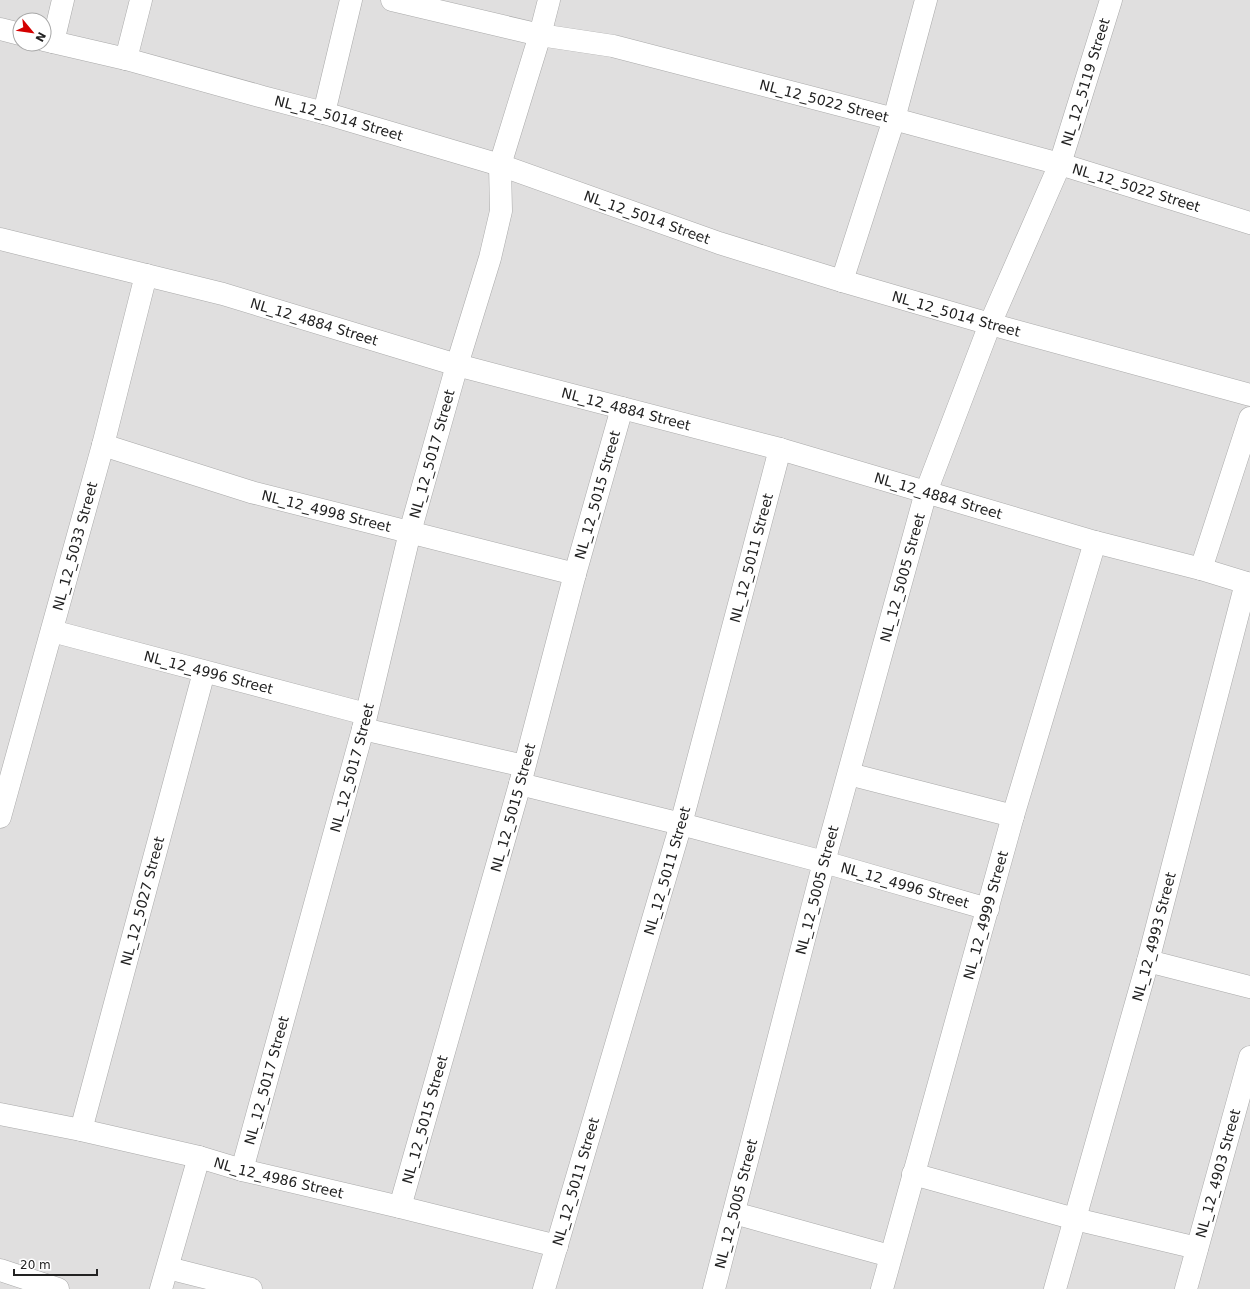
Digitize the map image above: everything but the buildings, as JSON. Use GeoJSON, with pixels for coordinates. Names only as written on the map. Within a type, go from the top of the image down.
{"type":"FeatureCollection","features":[{"type":"Feature","properties":{"kind":"street"},"geometry":{"type":"LineString","coordinates":[[52,30],[63,0]]}},
{"type":"Feature","properties":{"kind":"street"},"geometry":{"type":"LineString","coordinates":[[126,58],[140,0]]}},
{"type":"Feature","properties":{"kind":"street"},"geometry":{"type":"LineString","coordinates":[[324,113],[351,0]]}},
{"type":"Feature","properties":{"kind":"street","name":"NL_12_5022 Street"},"geometry":{"type":"LineString","coordinates":[[392,0],[540,35],[613,46],[894,119],[1060,164],[1250,223]]}},
{"type":"Feature","properties":{"kind":"street","name":"NL_12_5017 Street"},"geometry":{"type":"LineString","coordinates":[[242,1170],[364,722],[410,532],[456,365],[490,258],[501,211],[500,165],[540,35],[549,0]]}},
{"type":"Feature","properties":{"kind":"street"},"geometry":{"type":"LineString","coordinates":[[842,281],[894,119],[926,0]]}},
{"type":"Feature","properties":{"kind":"street","name":"NL_12_5119 Street"},"geometry":{"type":"LineString","coordinates":[[990,324],[1060,164],[1111,0]]}},
{"type":"Feature","properties":{"kind":"street"},"geometry":{"type":"LineString","coordinates":[[0,29],[12,32]]}},
{"type":"Feature","properties":{"kind":"street","name":"NL_12_5014 Street"},"geometry":{"type":"LineString","coordinates":[[52,42],[126,58],[324,113],[500,165],[719,243],[842,281],[990,324],[1250,394]]}},
{"type":"Feature","properties":{"kind":"street","name":"NL_12_4884 Street"},"geometry":{"type":"LineString","coordinates":[[0,239],[223,294],[456,365],[780,449],[1095,542],[1201,569],[1248,584]]}},
{"type":"Feature","properties":{"kind":"street","name":"NL_12_5033 Street"},"geometry":{"type":"LineString","coordinates":[[0,817],[103,445],[146,275]]}},
{"type":"Feature","properties":{"kind":"street","name":"NL_12_5005 Street"},"geometry":{"type":"LineString","coordinates":[[714,1289],[824,862],[926,492],[990,324]]}},
{"type":"Feature","properties":{"kind":"street","name":"NL_12_5015 Street"},"geometry":{"type":"LineString","coordinates":[[400,1207],[522,775],[575,574],[622,408]]}},
{"type":"Feature","properties":{"kind":"street"},"geometry":{"type":"LineString","coordinates":[[1201,569],[1250,418]]}},
{"type":"Feature","properties":{"kind":"street","name":"NL_12_4998 Street"},"geometry":{"type":"LineString","coordinates":[[103,445],[251,492],[575,574]]}},
{"type":"Feature","properties":{"kind":"street","name":"NL_12_5011 Street"},"geometry":{"type":"LineString","coordinates":[[544,1289],[681,824],[780,449]]}},
{"type":"Feature","properties":{"kind":"street","name":"NL_12_4999 Street"},"geometry":{"type":"LineString","coordinates":[[882,1289],[1013,816],[1095,542]]}},
{"type":"Feature","properties":{"kind":"street","name":"NL_12_4993 Street"},"geometry":{"type":"LineString","coordinates":[[1055,1289],[1148,961],[1248,584]]}},
{"type":"Feature","properties":{"kind":"street","name":"NL_12_4996 Street"},"geometry":{"type":"LineString","coordinates":[[52,631],[204,672],[364,722],[522,775],[681,824],[824,862],[988,909]]}},
{"type":"Feature","properties":{"kind":"street","name":"NL_12_5027 Street"},"geometry":{"type":"LineString","coordinates":[[81,1130],[204,672]]}},
{"type":"Feature","properties":{"kind":"street"},"geometry":{"type":"LineString","coordinates":[[849,774],[1013,816]]}},
{"type":"Feature","properties":{"kind":"street"},"geometry":{"type":"LineString","coordinates":[[1148,961],[1250,987]]}},
{"type":"Feature","properties":{"kind":"street","name":"NL_12_4903 Street"},"geometry":{"type":"LineString","coordinates":[[1186,1289],[1250,1057]]}},
{"type":"Feature","properties":{"kind":"street","name":"NL_12_4986 Street"},"geometry":{"type":"LineString","coordinates":[[0,1114],[81,1130],[199,1157],[242,1170],[557,1246]]}},
{"type":"Feature","properties":{"kind":"street"},"geometry":{"type":"LineString","coordinates":[[161,1289],[199,1157]]}},
{"type":"Feature","properties":{"kind":"street"},"geometry":{"type":"LineString","coordinates":[[913,1174],[1075,1219],[1197,1248]]}},
{"type":"Feature","properties":{"kind":"street"},"geometry":{"type":"LineString","coordinates":[[734,1213],[890,1256]]}},
{"type":"Feature","properties":{"kind":"street"},"geometry":{"type":"LineString","coordinates":[[168,1268],[251,1289]]}},
{"type":"Feature","properties":{"kind":"street"},"geometry":{"type":"LineString","coordinates":[[0,1270],[58,1289]]}},
{"type":"Feature","properties":{"kind":"shaded area"},"geometry":{"type":"Polygon","coordinates":[[[0,0],[1250,0],[1250,1289],[0,1289],[0,0]]]}}]}
